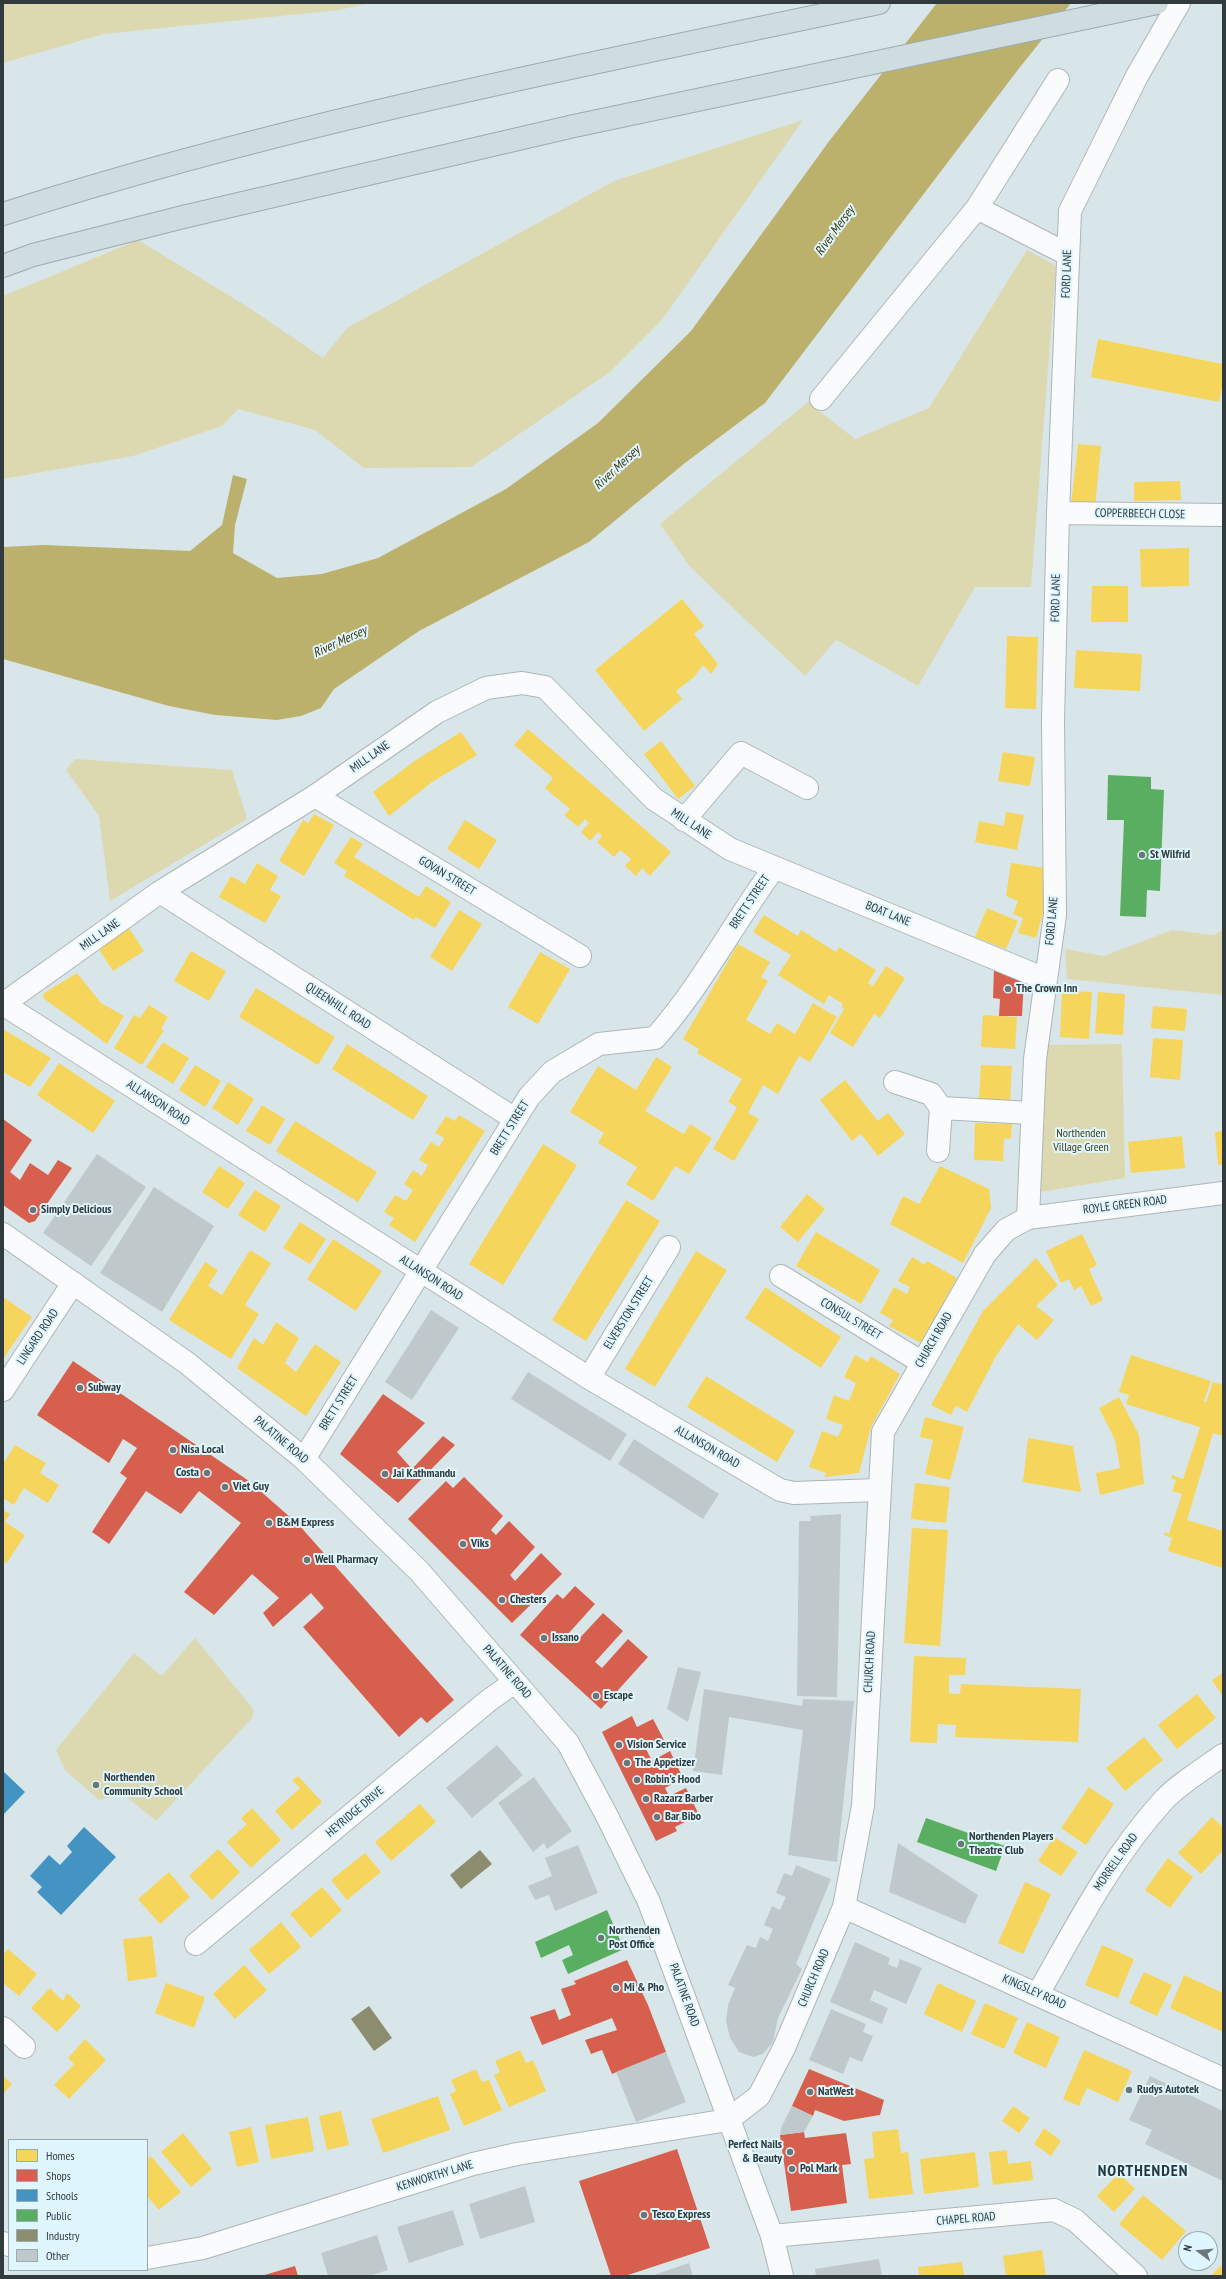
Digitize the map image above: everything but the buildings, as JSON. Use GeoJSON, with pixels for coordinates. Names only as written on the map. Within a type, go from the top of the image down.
{"type":"FeatureCollection","features":[{"type":"Feature","properties":{"kind":"highway"},"geometry":{"type":"LineString","coordinates":[[3,214],[84,188],[282,133],[567,69],[879,3]]}},
{"type":"Feature","properties":{"kind":"highway"},"geometry":{"type":"LineString","coordinates":[[3,266],[33,255],[183,217],[574,126],[1157,3]]}},
{"type":"Feature","properties":{"kind":"street","name":"FORD LANE"},"geometry":{"type":"LineString","coordinates":[[1028,1218],[1031,1113],[1035,1060],[1054,915],[1053,720],[1058,513],[1067,254],[1070,211],[1137,76],[1179,3]]}},
{"type":"Feature","properties":{"kind":"street"},"geometry":{"type":"LineString","coordinates":[[821,399],[977,208],[1058,80]]}},
{"type":"Feature","properties":{"kind":"street"},"geometry":{"type":"LineString","coordinates":[[977,208],[1067,254]]}},
{"type":"Feature","properties":{"kind":"street","name":"COPPERBEECH CLOSE"},"geometry":{"type":"LineString","coordinates":[[1058,513],[1223,515]]}},
{"type":"Feature","properties":{"kind":"street","name":"MILL LANE"},"geometry":{"type":"LineString","coordinates":[[3,1004],[160,892],[315,796],[379,750],[452,702],[486,688],[522,683],[545,687],[654,799],[730,849]]}},
{"type":"Feature","properties":{"kind":"street"},"geometry":{"type":"LineString","coordinates":[[684,820],[741,753],[807,788]]}},
{"type":"Feature","properties":{"kind":"street","name":"GOVAN STREET"},"geometry":{"type":"LineString","coordinates":[[315,796],[580,956]]}},
{"type":"Feature","properties":{"kind":"street","name":"BOAT LANE"},"geometry":{"type":"LineString","coordinates":[[730,849],[1045,979]]}},
{"type":"Feature","properties":{"kind":"street","name":"BRETT STREET"},"geometry":{"type":"LineString","coordinates":[[304,1459],[529,1097],[552,1072],[599,1044],[655,1038],[679,1011],[748,904],[774,868]]}},
{"type":"Feature","properties":{"kind":"street","name":"QUEENHILL ROAD"},"geometry":{"type":"LineString","coordinates":[[160,892],[515,1119]]}},
{"type":"Feature","properties":{"kind":"street","name":"ALLANSON ROAD"},"geometry":{"type":"LineString","coordinates":[[3,1004],[589,1378],[780,1490],[794,1493],[878,1490]]}},
{"type":"Feature","properties":{"kind":"street"},"geometry":{"type":"LineString","coordinates":[[895,1082],[931,1094],[941,1108],[938,1151]]}},
{"type":"Feature","properties":{"kind":"street"},"geometry":{"type":"LineString","coordinates":[[941,1108],[1031,1113]]}},
{"type":"Feature","properties":{"kind":"street","name":"ROYLE GREEN ROAD"},"geometry":{"type":"LineString","coordinates":[[1028,1218],[1223,1193]]}},
{"type":"Feature","properties":{"kind":"street","name":"CHURCH ROAD"},"geometry":{"type":"LineString","coordinates":[[728,2120],[759,2096],[784,2048],[844,1907],[863,1806],[878,1490],[883,1432],[921,1362],[985,1254],[1006,1230],[1028,1218]]}},
{"type":"Feature","properties":{"kind":"street","name":"PALATINE ROAD"},"geometry":{"type":"LineString","coordinates":[[3,1234],[187,1363],[304,1459],[419,1571],[568,1743],[628,1858],[649,1902],[728,2120],[772,2236],[782,2276]]}},
{"type":"Feature","properties":{"kind":"street","name":"ELVERSTON STREET"},"geometry":{"type":"LineString","coordinates":[[589,1378],[669,1247]]}},
{"type":"Feature","properties":{"kind":"street","name":"CONSUL STREET"},"geometry":{"type":"LineString","coordinates":[[781,1276],[921,1362]]}},
{"type":"Feature","properties":{"kind":"street","name":"LINGARD ROAD"},"geometry":{"type":"LineString","coordinates":[[3,1390],[73,1283]]}},
{"type":"Feature","properties":{"kind":"street","name":"HEYRIDGE DRIVE"},"geometry":{"type":"LineString","coordinates":[[196,1944],[482,1706],[515,1682]]}},
{"type":"Feature","properties":{"kind":"street","name":"MORRELL ROAD"},"geometry":{"type":"LineString","coordinates":[[1038,1994],[1096,1892],[1125,1848],[1164,1799],[1223,1755]]}},
{"type":"Feature","properties":{"kind":"street","name":"KINGSLEY ROAD"},"geometry":{"type":"LineString","coordinates":[[844,1907],[1038,1994],[1223,2080]]}},
{"type":"Feature","properties":{"kind":"street"},"geometry":{"type":"LineString","coordinates":[[3,2028],[24,2047]]}},
{"type":"Feature","properties":{"kind":"street","name":"KENWORTHY LANE"},"geometry":{"type":"LineString","coordinates":[[148,2258],[203,2248],[472,2164],[517,2154],[728,2120]]}},
{"type":"Feature","properties":{"kind":"street","name":"CHAPEL ROAD"},"geometry":{"type":"LineString","coordinates":[[772,2236],[1054,2210],[1075,2220],[1136,2276]]}},
{"type":"Feature","properties":{"kind":"green space"},"geometry":{"type":"Polygon","coordinates":[[[3,3],[370,3],[339,10],[104,34],[3,63],[3,3]]]}},
{"type":"Feature","properties":{"kind":"green space"},"geometry":{"type":"Polygon","coordinates":[[[803,120],[661,321],[610,372],[471,467],[364,468],[315,430],[238,409],[222,426],[133,456],[3,479],[3,296],[138,240],[248,307],[323,358],[347,328],[614,181],[803,120]]]}},
{"type":"Feature","properties":{"kind":"green space"},"geometry":{"type":"Polygon","coordinates":[[[1027,250],[1056,266],[1031,587],[975,587],[918,686],[836,640],[805,676],[690,567],[660,524],[808,402],[855,439],[929,408],[1027,250]]]}},
{"type":"Feature","properties":{"kind":"green space"},"geometry":{"type":"Polygon","coordinates":[[[75,759],[232,770],[247,819],[110,901],[99,816],[66,770],[75,759]]]}},
{"type":"Feature","properties":{"kind":"green space"},"geometry":{"type":"Polygon","coordinates":[[[1172,930],[1214,935],[1223,930],[1223,995],[1067,979],[1065,949],[1104,956],[1172,930]]]}},
{"type":"Feature","properties":{"kind":"green space","name":"Northenden Village Green"},"geometry":{"type":"Polygon","coordinates":[[[1122,1044],[1125,1178],[1035,1193],[1048,1045],[1122,1044]]]}},
{"type":"Feature","properties":{"kind":"green space"},"geometry":{"type":"Polygon","coordinates":[[[195,1638],[254,1710],[252,1718],[156,1821],[123,1794],[99,1800],[65,1770],[56,1750],[134,1653],[162,1676],[195,1638]]]}},
{"type":"Feature","properties":{"kind":"water","name":"River Mersey"},"geometry":{"type":"Polygon","coordinates":[[[937,3],[1071,3],[1017,71],[765,403],[685,463],[589,542],[419,631],[334,689],[321,708],[301,716],[277,720],[215,715],[169,706],[3,659],[3,547],[44,545],[190,551],[222,525],[233,475],[247,479],[235,525],[233,553],[277,578],[322,574],[378,558],[506,489],[598,423],[691,331],[830,140],[937,3]]]}},
{"type":"Feature","properties":{"kind":"place","name":"St Wilfrid"},"geometry":{"type":"Point","coordinates":[1142,855]}},
{"type":"Feature","properties":{"kind":"place","name":"The Crown Inn"},"geometry":{"type":"Point","coordinates":[1008,989]}},
{"type":"Feature","properties":{"kind":"place","name":"Simply Delicious"},"geometry":{"type":"Point","coordinates":[33,1210]}},
{"type":"Feature","properties":{"kind":"place","name":"Subway"},"geometry":{"type":"Point","coordinates":[80,1388]}},
{"type":"Feature","properties":{"kind":"place","name":"Nisa Local"},"geometry":{"type":"Point","coordinates":[173,1450]}},
{"type":"Feature","properties":{"kind":"place","name":"Costa"},"geometry":{"type":"Point","coordinates":[207,1473]}},
{"type":"Feature","properties":{"kind":"place","name":"Jai Kathmandu"},"geometry":{"type":"Point","coordinates":[385,1474]}},
{"type":"Feature","properties":{"kind":"place","name":"Viet Guy"},"geometry":{"type":"Point","coordinates":[225,1487]}},
{"type":"Feature","properties":{"kind":"place","name":"B&M Express"},"geometry":{"type":"Point","coordinates":[269,1523]}},
{"type":"Feature","properties":{"kind":"place","name":"Viks"},"geometry":{"type":"Point","coordinates":[463,1544]}},
{"type":"Feature","properties":{"kind":"place","name":"Well Pharmacy"},"geometry":{"type":"Point","coordinates":[307,1560]}},
{"type":"Feature","properties":{"kind":"place","name":"Chesters"},"geometry":{"type":"Point","coordinates":[502,1600]}},
{"type":"Feature","properties":{"kind":"place","name":"Issano"},"geometry":{"type":"Point","coordinates":[544,1638]}},
{"type":"Feature","properties":{"kind":"place","name":"Escape"},"geometry":{"type":"Point","coordinates":[596,1696]}},
{"type":"Feature","properties":{"kind":"place","name":"Vision Service"},"geometry":{"type":"Point","coordinates":[619,1745]}},
{"type":"Feature","properties":{"kind":"place","name":"The Appetizer"},"geometry":{"type":"Point","coordinates":[627,1763]}},
{"type":"Feature","properties":{"kind":"place","name":"Robin's Hood"},"geometry":{"type":"Point","coordinates":[637,1780]}},
{"type":"Feature","properties":{"kind":"place","name":"Northenden Community School"},"geometry":{"type":"Point","coordinates":[96,1785]}},
{"type":"Feature","properties":{"kind":"place","name":"Razarz Barber"},"geometry":{"type":"Point","coordinates":[646,1799]}},
{"type":"Feature","properties":{"kind":"place","name":"Bar Bibo"},"geometry":{"type":"Point","coordinates":[657,1817]}},
{"type":"Feature","properties":{"kind":"place","name":"Northenden Players Theatre Club"},"geometry":{"type":"Point","coordinates":[961,1844]}},
{"type":"Feature","properties":{"kind":"place","name":"Northenden Post Office"},"geometry":{"type":"Point","coordinates":[601,1938]}},
{"type":"Feature","properties":{"kind":"place","name":"Mi & Pho"},"geometry":{"type":"Point","coordinates":[616,1988]}},
{"type":"Feature","properties":{"kind":"place","name":"Rudys Autotek"},"geometry":{"type":"Point","coordinates":[1129,2090]}},
{"type":"Feature","properties":{"kind":"place","name":"NatWest"},"geometry":{"type":"Point","coordinates":[810,2092]}},
{"type":"Feature","properties":{"kind":"place","name":"Perfect Nails & Beauty"},"geometry":{"type":"Point","coordinates":[790,2152]}},
{"type":"Feature","properties":{"kind":"place","name":"Pol Mark"},"geometry":{"type":"Point","coordinates":[792,2169]}},
{"type":"Feature","properties":{"kind":"place","name":"Tesco Express"},"geometry":{"type":"Point","coordinates":[644,2215]}},
{"type":"Feature","properties":{"kind":"district","name":"NORTHENDEN"},"geometry":{"type":"Point","coordinates":[1143,2171]}}]}
